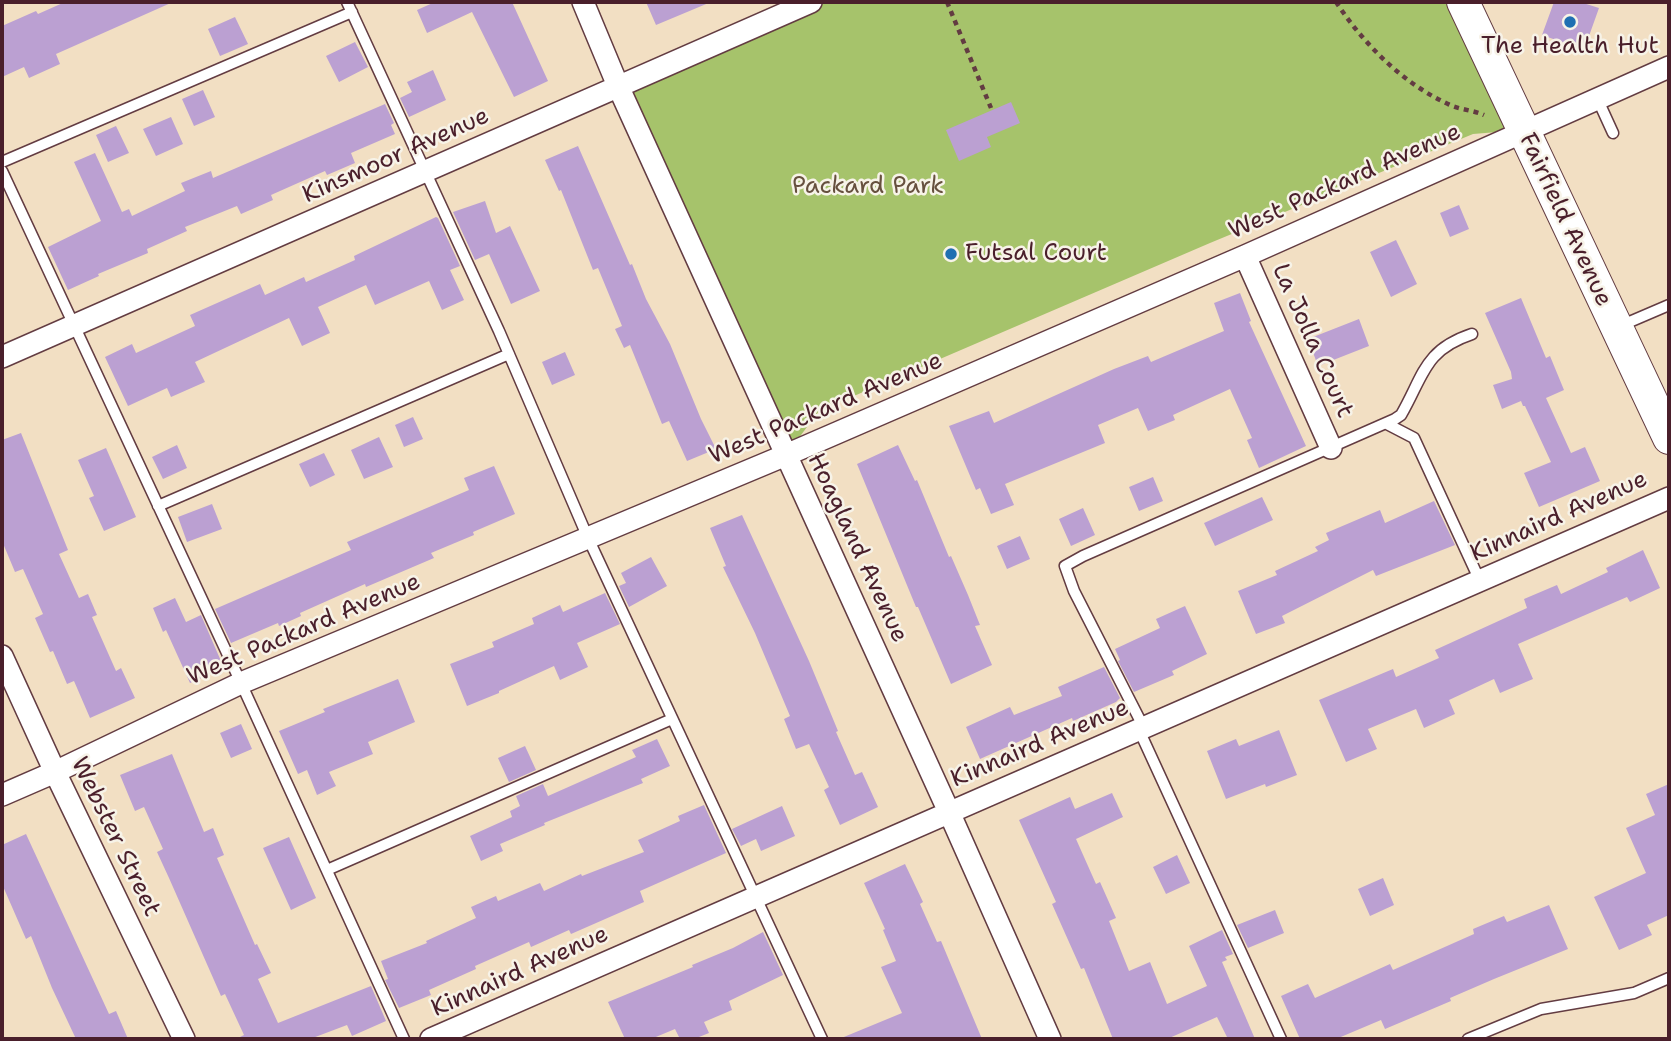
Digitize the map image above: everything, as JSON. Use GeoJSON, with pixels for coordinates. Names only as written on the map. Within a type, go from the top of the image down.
{"type":"FeatureCollection","features":[{"type":"Feature","properties":{"kind":"main road","name":"Fairfield Avenue"},"geometry":{"type":"LineString","coordinates":[[1463,2],[1669,438]]}},
{"type":"Feature","properties":{"kind":"street","name":"Hoagland Avenue"},"geometry":{"type":"LineString","coordinates":[[583,2],[618,86],[1051,1039]]}},
{"type":"Feature","properties":{"kind":"street","name":"Kinsmoor Avenue"},"geometry":{"type":"LineString","coordinates":[[2,357],[811,2]]}},
{"type":"Feature","properties":{"kind":"street","name":"West Packard Avenue"},"geometry":{"type":"LineString","coordinates":[[2,795],[241,683],[786,455],[1245,256],[1522,130],[1669,67]]}},
{"type":"Feature","properties":{"kind":"street","name":"La Jolla Court"},"geometry":{"type":"LineString","coordinates":[[1245,256],[1331,448]]}},
{"type":"Feature","properties":{"kind":"street","name":"Kinnaird Avenue"},"geometry":{"type":"LineString","coordinates":[[431,1039],[1669,498]]}},
{"type":"Feature","properties":{"kind":"street","name":"Webster Street"},"geometry":{"type":"LineString","coordinates":[[2,656],[184,1039]]}},
{"type":"Feature","properties":{"kind":"lane"},"geometry":{"type":"LineString","coordinates":[[2,162],[349,7],[509,354],[588,538],[822,1039]]}},
{"type":"Feature","properties":{"kind":"lane"},"geometry":{"type":"LineString","coordinates":[[1597,98],[1613,133]]}},
{"type":"Feature","properties":{"kind":"lane"},"geometry":{"type":"LineString","coordinates":[[2,171],[404,1039]]}},
{"type":"Feature","properties":{"kind":"lane"},"geometry":{"type":"LineString","coordinates":[[1616,327],[1669,304]]}},
{"type":"Feature","properties":{"kind":"lane"},"geometry":{"type":"LineString","coordinates":[[1281,1039],[1141,729],[1074,591],[1065,566],[1387,424],[1401,415],[1426,366],[1436,353],[1457,339],[1472,334]]}},
{"type":"Feature","properties":{"kind":"lane"},"geometry":{"type":"LineString","coordinates":[[158,506],[509,354]]}},
{"type":"Feature","properties":{"kind":"lane"},"geometry":{"type":"LineString","coordinates":[[1387,424],[1414,438],[1480,581]]}},
{"type":"Feature","properties":{"kind":"lane"},"geometry":{"type":"LineString","coordinates":[[327,870],[672,719]]}},
{"type":"Feature","properties":{"kind":"lane"},"geometry":{"type":"LineString","coordinates":[[1468,1039],[1541,1009],[1634,993],[1669,978]]}},
{"type":"Feature","properties":{"kind":"path"},"geometry":{"type":"LineString","coordinates":[[947,2],[991,108]]}},
{"type":"Feature","properties":{"kind":"path"},"geometry":{"type":"LineString","coordinates":[[1336,2],[1353,28],[1418,88],[1450,106],[1484,115]]}},
{"type":"Feature","properties":{"kind":"green space","name":"Packard Park"},"geometry":{"type":"Polygon","coordinates":[[[811,2],[1463,2],[1522,130],[1473,134],[1210,243],[819,411],[786,455],[618,86],[811,2]]]}},
{"type":"Feature","properties":{"kind":"building"},"geometry":{"type":"Polygon","coordinates":[[[65,2],[173,2],[56,54],[60,64],[29,78],[24,67],[2,77],[2,26],[65,2]]]}},
{"type":"Feature","properties":{"kind":"building"},"geometry":{"type":"Polygon","coordinates":[[[435,2],[512,2],[548,81],[514,97],[472,12],[427,33],[417,10],[435,2]]]}},
{"type":"Feature","properties":{"kind":"building"},"geometry":{"type":"Polygon","coordinates":[[[646,2],[711,2],[656,25],[646,2]]]}},
{"type":"Feature","properties":{"kind":"building","name":"The Health Hut"},"geometry":{"type":"Polygon","coordinates":[[[1554,2],[1580,2],[1599,8],[1584,50],[1542,35],[1554,2]]]}},
{"type":"Feature","properties":{"kind":"building"},"geometry":{"type":"Polygon","coordinates":[[[235,17],[248,44],[220,56],[208,29],[235,17]]]}},
{"type":"Feature","properties":{"kind":"building"},"geometry":{"type":"Polygon","coordinates":[[[355,42],[368,67],[339,82],[326,56],[355,42]]]}},
{"type":"Feature","properties":{"kind":"building"},"geometry":{"type":"Polygon","coordinates":[[[433,70],[446,100],[409,117],[400,98],[412,92],[407,82],[433,70]]]}},
{"type":"Feature","properties":{"kind":"building"},"geometry":{"type":"Polygon","coordinates":[[[203,90],[215,117],[194,126],[182,99],[203,90]]]}},
{"type":"Feature","properties":{"kind":"building"},"geometry":{"type":"Polygon","coordinates":[[[1011,102],[1020,123],[987,137],[991,147],[959,161],[946,130],[1011,102]]]}},
{"type":"Feature","properties":{"kind":"building"},"geometry":{"type":"Polygon","coordinates":[[[385,104],[394,123],[391,125],[395,134],[351,153],[355,163],[327,175],[325,171],[271,195],[273,200],[241,214],[237,206],[185,227],[187,231],[147,249],[148,253],[68,290],[48,247],[101,221],[74,162],[95,153],[122,212],[129,209],[132,216],[185,191],[181,183],[211,171],[213,178],[385,104]]]}},
{"type":"Feature","properties":{"kind":"building"},"geometry":{"type":"Polygon","coordinates":[[[171,117],[183,144],[156,156],[143,129],[171,117]]]}},
{"type":"Feature","properties":{"kind":"building"},"geometry":{"type":"Polygon","coordinates":[[[116,126],[129,153],[108,162],[96,135],[116,126]]]}},
{"type":"Feature","properties":{"kind":"building"},"geometry":{"type":"Polygon","coordinates":[[[578,146],[716,449],[687,461],[669,421],[662,424],[630,345],[624,348],[615,329],[622,326],[598,268],[593,270],[561,190],[559,191],[545,160],[578,146]]]}},
{"type":"Feature","properties":{"kind":"building"},"geometry":{"type":"Polygon","coordinates":[[[485,201],[496,233],[510,226],[540,291],[511,304],[489,254],[475,260],[453,212],[485,201]]]}},
{"type":"Feature","properties":{"kind":"building"},"geometry":{"type":"Polygon","coordinates":[[[1459,205],[1469,229],[1450,237],[1440,213],[1459,205]]]}},
{"type":"Feature","properties":{"kind":"building"},"geometry":{"type":"Polygon","coordinates":[[[436,217],[460,266],[450,270],[464,300],[442,310],[429,281],[375,305],[366,285],[318,307],[330,333],[302,346],[289,318],[195,362],[205,382],[171,397],[167,388],[128,406],[105,357],[132,344],[136,353],[195,326],[190,315],[260,284],[265,295],[304,277],[306,282],[355,260],[354,256],[436,217]]]}},
{"type":"Feature","properties":{"kind":"building"},"geometry":{"type":"Polygon","coordinates":[[[1396,240],[1417,284],[1391,297],[1370,252],[1396,240]]]}},
{"type":"Feature","properties":{"kind":"building"},"geometry":{"type":"Polygon","coordinates":[[[1240,293],[1251,321],[1249,322],[1306,446],[1259,468],[1247,440],[1252,438],[1230,389],[1173,415],[1175,420],[1148,431],[1138,408],[1098,425],[1105,443],[1005,484],[1014,505],[991,514],[980,488],[976,490],[949,426],[989,411],[994,423],[1114,369],[1148,356],[1151,362],[1224,331],[1214,303],[1240,293]]]}},
{"type":"Feature","properties":{"kind":"building"},"geometry":{"type":"Polygon","coordinates":[[[1521,298],[1546,358],[1550,356],[1564,390],[1546,398],[1571,453],[1585,447],[1600,481],[1539,507],[1524,473],[1551,462],[1521,401],[1502,409],[1493,385],[1512,379],[1511,372],[1485,313],[1521,298]]]}},
{"type":"Feature","properties":{"kind":"building"},"geometry":{"type":"Polygon","coordinates":[[[1359,319],[1369,346],[1318,366],[1308,339],[1359,319]]]}},
{"type":"Feature","properties":{"kind":"building"},"geometry":{"type":"Polygon","coordinates":[[[565,352],[575,375],[552,385],[542,362],[565,352]]]}},
{"type":"Feature","properties":{"kind":"building"},"geometry":{"type":"Polygon","coordinates":[[[413,417],[423,439],[404,447],[395,425],[413,417]]]}},
{"type":"Feature","properties":{"kind":"building"},"geometry":{"type":"Polygon","coordinates":[[[21,433],[68,550],[59,554],[79,598],[88,594],[97,615],[92,617],[116,671],[121,668],[135,698],[90,718],[74,681],[67,684],[53,651],[50,652],[35,618],[43,614],[23,569],[15,572],[2,541],[2,440],[21,433]]]}},
{"type":"Feature","properties":{"kind":"building"},"geometry":{"type":"Polygon","coordinates":[[[379,437],[393,467],[364,479],[351,450],[379,437]]]}},
{"type":"Feature","properties":{"kind":"building"},"geometry":{"type":"Polygon","coordinates":[[[177,445],[187,468],[163,479],[152,457],[177,445]]]}},
{"type":"Feature","properties":{"kind":"building"},"geometry":{"type":"Polygon","coordinates":[[[898,445],[915,481],[917,480],[968,595],[980,625],[975,626],[992,665],[951,684],[857,464],[898,445]]]}},
{"type":"Feature","properties":{"kind":"building"},"geometry":{"type":"Polygon","coordinates":[[[106,448],[136,517],[104,531],[89,498],[94,496],[78,460],[106,448]]]}},
{"type":"Feature","properties":{"kind":"building"},"geometry":{"type":"Polygon","coordinates":[[[324,453],[335,475],[310,487],[299,464],[324,453]]]}},
{"type":"Feature","properties":{"kind":"building"},"geometry":{"type":"Polygon","coordinates":[[[494,466],[515,514],[431,553],[434,558],[366,587],[365,584],[300,613],[301,616],[279,626],[278,623],[231,643],[215,609],[351,550],[347,542],[469,490],[464,478],[494,466]]]}},
{"type":"Feature","properties":{"kind":"building"},"geometry":{"type":"Polygon","coordinates":[[[1153,477],[1163,501],[1139,511],[1129,487],[1153,477]]]}},
{"type":"Feature","properties":{"kind":"building"},"geometry":{"type":"Polygon","coordinates":[[[1262,497],[1273,520],[1215,546],[1204,523],[1262,497]]]}},
{"type":"Feature","properties":{"kind":"building"},"geometry":{"type":"Polygon","coordinates":[[[1434,501],[1455,545],[1376,576],[1373,570],[1282,616],[1285,623],[1256,634],[1238,591],[1277,575],[1275,571],[1318,551],[1315,547],[1329,540],[1326,533],[1380,510],[1385,523],[1434,501]]]}},
{"type":"Feature","properties":{"kind":"building"},"geometry":{"type":"Polygon","coordinates":[[[212,504],[222,529],[187,542],[178,517],[212,504]]]}},
{"type":"Feature","properties":{"kind":"building"},"geometry":{"type":"Polygon","coordinates":[[[1083,508],[1095,535],[1071,546],[1059,519],[1083,508]]]}},
{"type":"Feature","properties":{"kind":"building"},"geometry":{"type":"Polygon","coordinates":[[[742,515],[809,661],[855,775],[862,772],[878,807],[840,825],[824,790],[829,787],[809,744],[796,749],[784,719],[790,716],[755,633],[723,567],[726,566],[710,528],[742,515]]]}},
{"type":"Feature","properties":{"kind":"building"},"geometry":{"type":"Polygon","coordinates":[[[1020,536],[1030,559],[1007,569],[997,546],[1020,536]]]}},
{"type":"Feature","properties":{"kind":"building"},"geometry":{"type":"Polygon","coordinates":[[[1643,550],[1660,588],[1630,602],[1627,597],[1518,644],[1533,679],[1500,693],[1494,679],[1449,700],[1455,714],[1424,728],[1416,709],[1368,729],[1377,749],[1346,762],[1319,700],[1393,669],[1396,677],[1439,658],[1435,650],[1527,608],[1524,599],[1557,585],[1561,594],[1608,572],[1606,568],[1643,550]]]}},
{"type":"Feature","properties":{"kind":"building"},"geometry":{"type":"Polygon","coordinates":[[[651,557],[667,586],[629,607],[619,586],[626,583],[621,573],[651,557]]]}},
{"type":"Feature","properties":{"kind":"building"},"geometry":{"type":"Polygon","coordinates":[[[605,593],[620,624],[577,643],[588,667],[560,680],[554,666],[467,706],[450,664],[494,647],[492,642],[534,624],[532,618],[560,605],[563,612],[605,593]]]}},
{"type":"Feature","properties":{"kind":"building"},"geometry":{"type":"Polygon","coordinates":[[[175,598],[186,622],[201,615],[224,668],[190,683],[153,608],[175,598]]]}},
{"type":"Feature","properties":{"kind":"building"},"geometry":{"type":"Polygon","coordinates":[[[1185,606],[1207,654],[1172,671],[1174,675],[1134,692],[1118,661],[1120,660],[1115,649],[1160,628],[1156,619],[1185,606]]]}},
{"type":"Feature","properties":{"kind":"building"},"geometry":{"type":"Polygon","coordinates":[[[1104,667],[1120,698],[1116,702],[1073,721],[1072,718],[980,759],[966,727],[1010,707],[1014,715],[1062,696],[1058,687],[1104,667]]]}},
{"type":"Feature","properties":{"kind":"building"},"geometry":{"type":"Polygon","coordinates":[[[398,679],[415,722],[368,742],[373,754],[329,772],[336,786],[317,795],[307,770],[298,774],[279,731],[325,712],[323,709],[398,679]]]}},
{"type":"Feature","properties":{"kind":"building"},"geometry":{"type":"Polygon","coordinates":[[[241,724],[252,749],[231,758],[220,733],[241,724]]]}},
{"type":"Feature","properties":{"kind":"building"},"geometry":{"type":"Polygon","coordinates":[[[1279,730],[1297,775],[1226,799],[1207,751],[1236,739],[1239,746],[1279,730]]]}},
{"type":"Feature","properties":{"kind":"building"},"geometry":{"type":"Polygon","coordinates":[[[657,739],[670,766],[641,779],[643,783],[500,844],[503,851],[481,861],[470,836],[512,817],[510,811],[520,806],[516,796],[543,784],[548,796],[636,757],[632,750],[657,739]]]}},
{"type":"Feature","properties":{"kind":"building"},"geometry":{"type":"Polygon","coordinates":[[[525,746],[536,770],[509,782],[498,758],[525,746]]]}},
{"type":"Feature","properties":{"kind":"building"},"geometry":{"type":"Polygon","coordinates":[[[172,754],[204,832],[213,828],[224,855],[217,858],[255,945],[257,944],[271,973],[258,979],[278,1023],[371,986],[386,1021],[352,1036],[347,1025],[310,1039],[240,1039],[244,1035],[225,994],[221,996],[157,852],[163,849],[144,807],[135,811],[120,775],[172,754]]]}},
{"type":"Feature","properties":{"kind":"building"},"geometry":{"type":"Polygon","coordinates":[[[1669,784],[1669,915],[1647,925],[1652,935],[1619,950],[1594,897],[1646,873],[1626,828],[1655,815],[1646,794],[1669,784]]]}},
{"type":"Feature","properties":{"kind":"building"},"geometry":{"type":"Polygon","coordinates":[[[1112,793],[1123,817],[1076,839],[1096,884],[1100,882],[1116,918],[1109,921],[1129,971],[1150,962],[1167,1004],[1207,986],[1189,946],[1222,930],[1233,954],[1225,957],[1227,960],[1222,962],[1255,1039],[1228,1039],[1217,1017],[1167,1039],[1113,1039],[1084,968],[1081,969],[1052,904],[1056,902],[1019,820],[1070,797],[1075,809],[1112,793]]]}},
{"type":"Feature","properties":{"kind":"building"},"geometry":{"type":"Polygon","coordinates":[[[704,805],[726,853],[640,891],[644,902],[571,934],[569,930],[531,947],[529,942],[475,966],[476,969],[429,990],[431,995],[399,1008],[385,980],[388,979],[381,961],[427,943],[426,941],[476,918],[471,907],[496,896],[498,901],[540,883],[544,891],[581,874],[582,876],[644,852],[638,840],[680,821],[678,816],[704,805]]]}},
{"type":"Feature","properties":{"kind":"building"},"geometry":{"type":"Polygon","coordinates":[[[782,806],[795,836],[761,851],[756,839],[741,846],[732,829],[782,806]]]}},
{"type":"Feature","properties":{"kind":"building"},"geometry":{"type":"Polygon","coordinates":[[[26,834],[109,1014],[116,1011],[128,1039],[76,1039],[31,936],[26,939],[2,884],[2,845],[26,834]]]}},
{"type":"Feature","properties":{"kind":"building"},"geometry":{"type":"Polygon","coordinates":[[[289,837],[316,898],[291,910],[263,848],[289,837]]]}},
{"type":"Feature","properties":{"kind":"building"},"geometry":{"type":"Polygon","coordinates":[[[1177,855],[1190,883],[1166,894],[1153,867],[1177,855]]]}},
{"type":"Feature","properties":{"kind":"building"},"geometry":{"type":"Polygon","coordinates":[[[905,864],[923,902],[920,904],[937,942],[941,941],[982,1039],[839,1039],[902,1013],[881,967],[896,961],[864,883],[905,864]]]}},
{"type":"Feature","properties":{"kind":"building"},"geometry":{"type":"Polygon","coordinates":[[[1383,878],[1394,905],[1370,916],[1358,889],[1383,878]]]}},
{"type":"Feature","properties":{"kind":"building"},"geometry":{"type":"Polygon","coordinates":[[[1549,905],[1568,949],[1450,998],[1451,1001],[1385,1029],[1381,1020],[1336,1039],[1300,1039],[1281,996],[1308,984],[1315,998],[1390,964],[1393,970],[1474,934],[1473,929],[1504,916],[1507,922],[1549,905]]]}},
{"type":"Feature","properties":{"kind":"building"},"geometry":{"type":"Polygon","coordinates":[[[1275,910],[1284,933],[1248,948],[1237,925],[1275,910]]]}},
{"type":"Feature","properties":{"kind":"building"},"geometry":{"type":"Polygon","coordinates":[[[763,932],[783,975],[729,1001],[732,1010],[704,1022],[709,1033],[694,1039],[680,1039],[675,1029],[651,1039],[625,1039],[608,1002],[693,967],[692,965],[763,932]]]}},
{"type":"Feature","properties":{"kind":"place","name":"The Health Hut"},"geometry":{"type":"Point","coordinates":[1570,22]}},
{"type":"Feature","properties":{"kind":"place","name":"Futsal Court"},"geometry":{"type":"Point","coordinates":[951,254]}}]}
